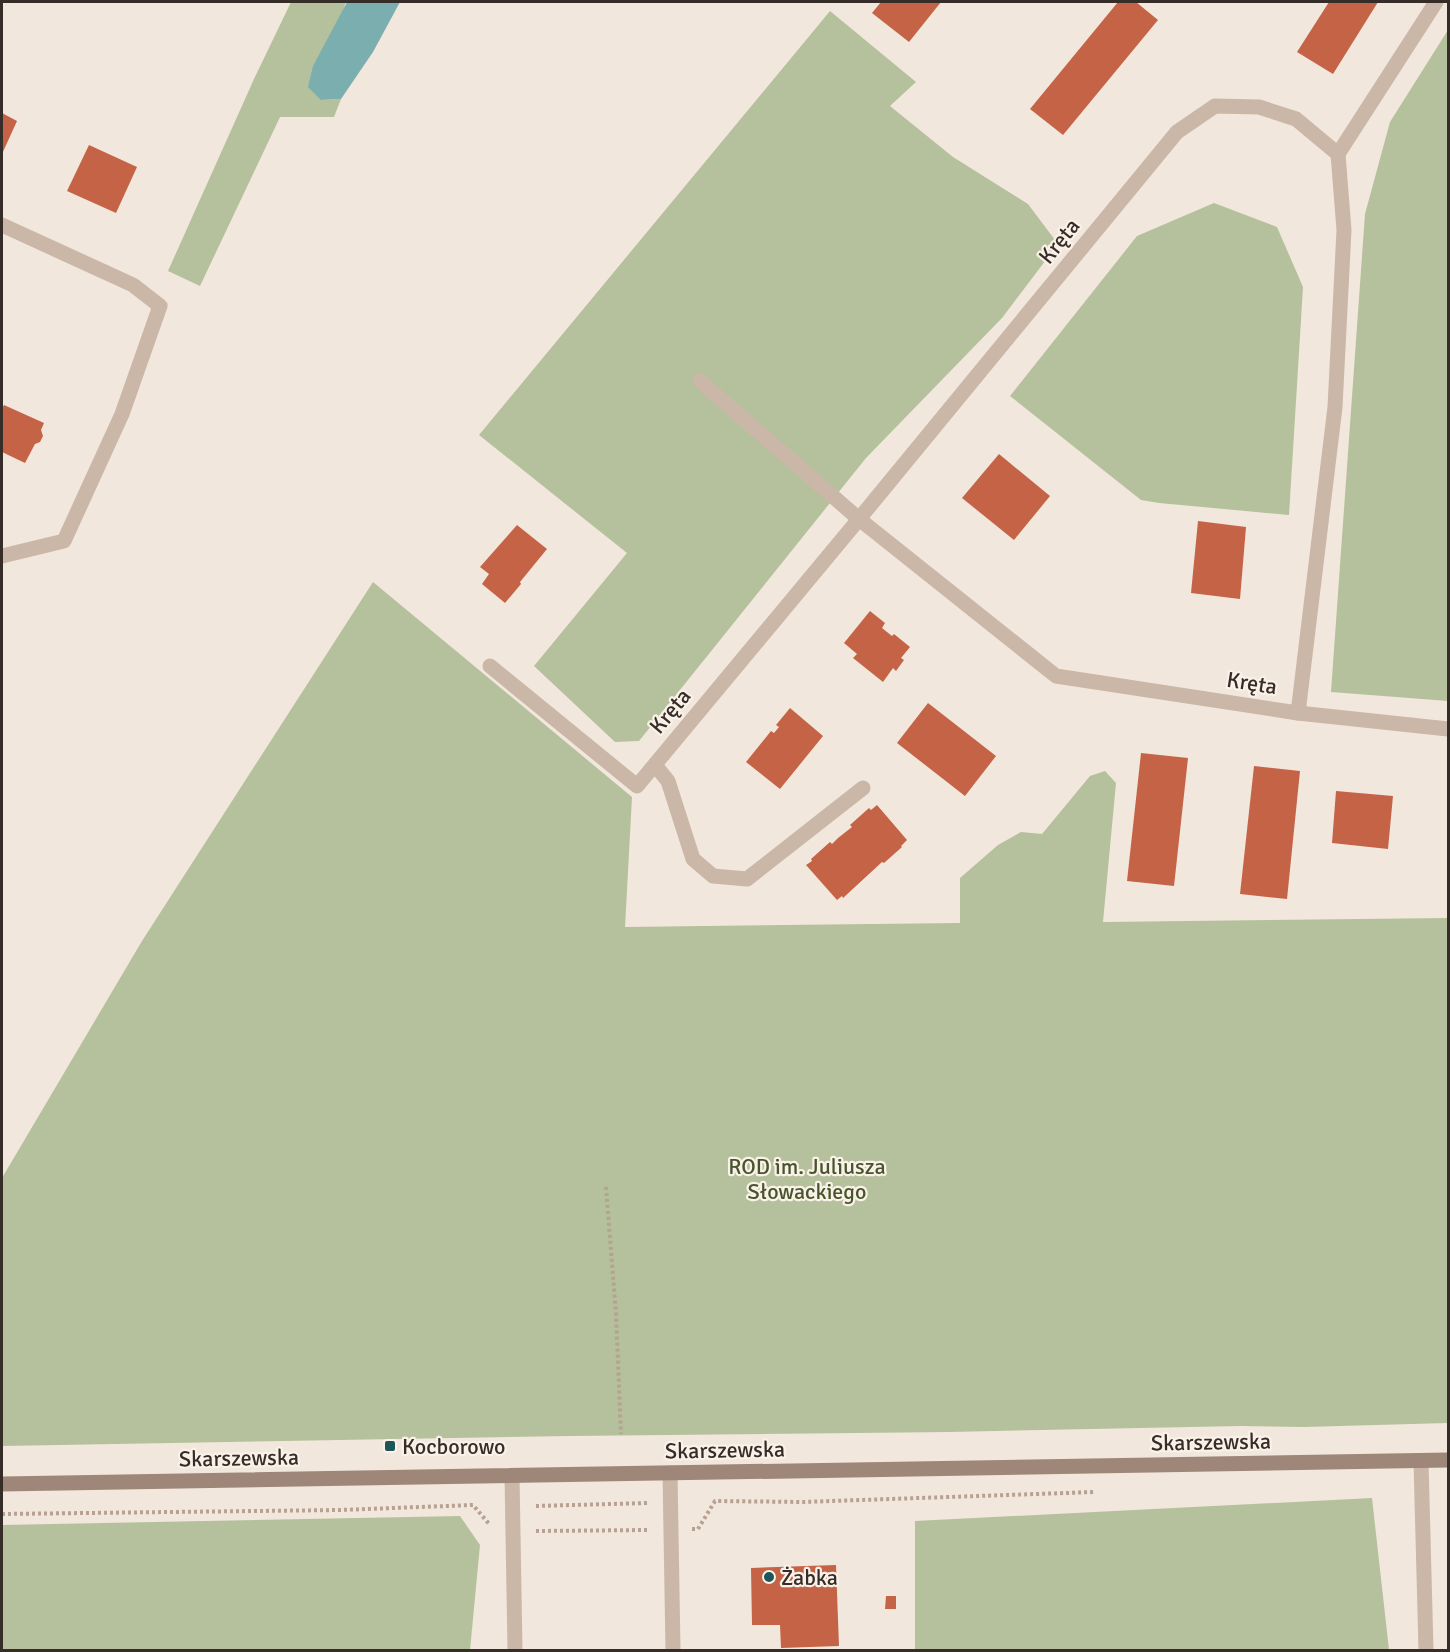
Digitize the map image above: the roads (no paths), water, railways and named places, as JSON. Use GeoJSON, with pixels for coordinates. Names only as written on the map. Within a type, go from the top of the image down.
{"type":"FeatureCollection","features":[{"type":"Feature","properties":{"kind":"main road","name":"Skarszewska"},"geometry":{"type":"LineString","coordinates":[[2,1484],[1449,1460]]}},
{"type":"Feature","properties":{"kind":"street"},"geometry":{"type":"LineString","coordinates":[[1338,154],[1436,2]]}},
{"type":"Feature","properties":{"kind":"street","name":"Kręta"},"geometry":{"type":"LineString","coordinates":[[490,666],[637,786],[1178,132],[1215,106],[1259,107],[1296,120],[1338,154],[1344,230],[1335,406],[1298,713]]}},
{"type":"Feature","properties":{"kind":"street"},"geometry":{"type":"LineString","coordinates":[[2,225],[133,285],[160,306],[122,414],[64,541],[2,556]]}},
{"type":"Feature","properties":{"kind":"street","name":"Kręta"},"geometry":{"type":"LineString","coordinates":[[700,381],[859,519],[1056,676],[1298,713],[1449,729]]}},
{"type":"Feature","properties":{"kind":"street"},"geometry":{"type":"LineString","coordinates":[[655,765],[668,781],[693,859],[713,876],[747,879],[863,788]]}},
{"type":"Feature","properties":{"kind":"street"},"geometry":{"type":"LineString","coordinates":[[1421,1461],[1426,1650]]}},
{"type":"Feature","properties":{"kind":"street"},"geometry":{"type":"LineString","coordinates":[[670,1473],[673,1650]]}},
{"type":"Feature","properties":{"kind":"street"},"geometry":{"type":"LineString","coordinates":[[512,1476],[515,1650]]}},
{"type":"Feature","properties":{"kind":"water"},"geometry":{"type":"Polygon","coordinates":[[[347,2],[400,2],[373,52],[341,99],[321,100],[308,87],[313,66],[347,2]]]}},
{"type":"Feature","properties":{"kind":"place","name":"Kocborowo"},"geometry":{"type":"Point","coordinates":[390,1446]}},
{"type":"Feature","properties":{"kind":"place","name":"Żabka"},"geometry":{"type":"Point","coordinates":[769,1577]}},
{"type":"Feature","properties":{"kind":"park label","name":"ROD im. Juliusza Słowackiego"},"geometry":{"type":"Point","coordinates":[807,1178]}}]}
